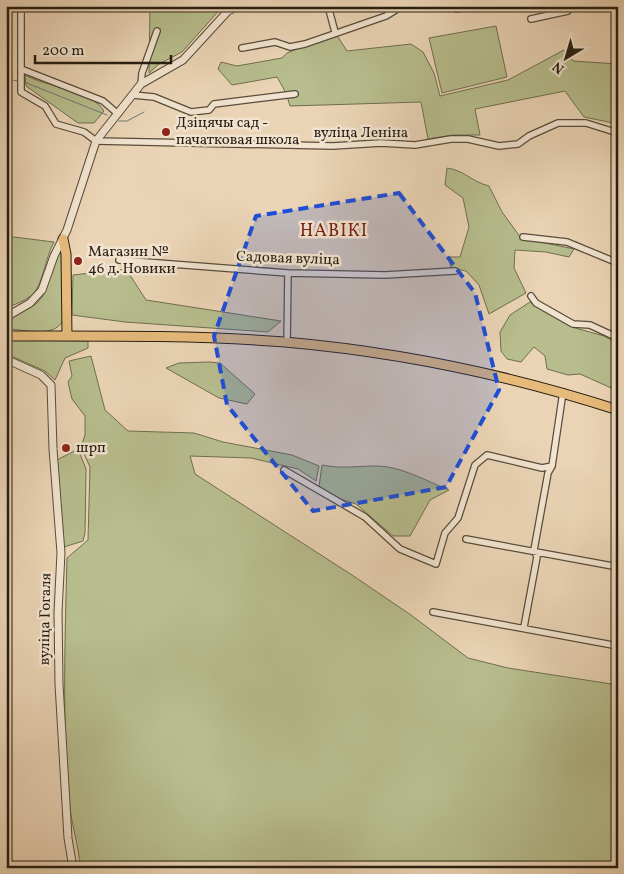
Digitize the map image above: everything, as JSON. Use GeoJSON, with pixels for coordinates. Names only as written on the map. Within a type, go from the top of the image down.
{"type":"FeatureCollection","features":[{"type":"Feature","properties":{"kind":"main road"},"geometry":{"type":"LineString","coordinates":[[63,239],[66,254],[66,336]]}},
{"type":"Feature","properties":{"kind":"main road"},"geometry":{"type":"LineString","coordinates":[[6,336],[287,342],[427,362],[509,378],[563,392],[618,410]]}},
{"type":"Feature","properties":{"kind":"street"},"geometry":{"type":"LineString","coordinates":[[21,6],[20,92],[44,106],[56,124],[84,132],[96,141]]}},
{"type":"Feature","properties":{"kind":"street"},"geometry":{"type":"LineString","coordinates":[[6,317],[38,296],[63,239],[96,141],[141,84],[183,60],[228,11],[238,6]]}},
{"type":"Feature","properties":{"kind":"street"},"geometry":{"type":"LineString","coordinates":[[334,32],[328,7],[336,6]]}},
{"type":"Feature","properties":{"kind":"street"},"geometry":{"type":"LineString","coordinates":[[242,48],[275,42],[290,47],[386,16],[402,6]]}},
{"type":"Feature","properties":{"kind":"street"},"geometry":{"type":"LineString","coordinates":[[456,6],[456,9],[472,6]]}},
{"type":"Feature","properties":{"kind":"street"},"geometry":{"type":"LineString","coordinates":[[531,19],[568,11],[570,6]]}},
{"type":"Feature","properties":{"kind":"street"},"geometry":{"type":"LineString","coordinates":[[141,84],[142,73],[157,31]]}},
{"type":"Feature","properties":{"kind":"street"},"geometry":{"type":"LineString","coordinates":[[21,69],[103,101],[118,114]]}},
{"type":"Feature","properties":{"kind":"street"},"geometry":{"type":"LineString","coordinates":[[133,95],[154,97],[191,112],[209,110],[214,104],[295,94]]}},
{"type":"Feature","properties":{"kind":"street","name":"вуліца Леніна"},"geometry":{"type":"LineString","coordinates":[[96,141],[334,146],[381,143],[415,145],[451,139],[468,139],[498,146],[518,144],[529,136],[558,124],[586,123],[618,133]]}},
{"type":"Feature","properties":{"kind":"street"},"geometry":{"type":"LineString","coordinates":[[523,237],[568,242],[618,263]]}},
{"type":"Feature","properties":{"kind":"street","name":"Садовая вуліца"},"geometry":{"type":"LineString","coordinates":[[119,260],[288,274],[384,275],[455,271]]}},
{"type":"Feature","properties":{"kind":"street"},"geometry":{"type":"LineString","coordinates":[[287,342],[288,274]]}},
{"type":"Feature","properties":{"kind":"street"},"geometry":{"type":"LineString","coordinates":[[531,296],[536,303],[573,324],[590,325],[618,338]]}},
{"type":"Feature","properties":{"kind":"street","name":"вуліца Гогаля"},"geometry":{"type":"LineString","coordinates":[[6,357],[10,361],[41,375],[51,385],[53,449],[61,553],[60,684],[68,838],[73,868]]}},
{"type":"Feature","properties":{"kind":"street"},"geometry":{"type":"LineString","coordinates":[[524,627],[537,557],[534,550],[548,473],[552,466],[563,392]]}},
{"type":"Feature","properties":{"kind":"street"},"geometry":{"type":"LineString","coordinates":[[284,470],[365,517],[400,549],[436,564],[444,534],[458,518],[475,465],[487,455],[542,468],[552,466]]}},
{"type":"Feature","properties":{"kind":"street"},"geometry":{"type":"LineString","coordinates":[[466,539],[534,550],[618,567]]}},
{"type":"Feature","properties":{"kind":"street"},"geometry":{"type":"LineString","coordinates":[[433,612],[524,627],[618,646]]}},
{"type":"Feature","properties":{"kind":"highlighted area"},"geometry":{"type":"Polygon","coordinates":[[[399,193],[475,293],[499,390],[446,487],[313,511],[227,405],[214,336],[256,216],[399,193]]]}},
{"type":"Feature","properties":{"kind":"green space"},"geometry":{"type":"Polygon","coordinates":[[[6,6],[10,6],[9,75],[6,83],[6,6]]]}},
{"type":"Feature","properties":{"kind":"green space"},"geometry":{"type":"Polygon","coordinates":[[[150,6],[223,6],[182,52],[159,64],[149,73],[150,6]]]}},
{"type":"Feature","properties":{"kind":"green space"},"geometry":{"type":"Polygon","coordinates":[[[496,26],[507,77],[442,93],[429,38],[496,26]]]}},
{"type":"Feature","properties":{"kind":"green space"},"geometry":{"type":"Polygon","coordinates":[[[336,34],[347,51],[411,44],[423,52],[434,73],[440,96],[508,80],[564,50],[573,61],[618,64],[618,124],[584,117],[565,91],[475,109],[480,135],[453,135],[428,139],[421,102],[290,106],[286,93],[277,77],[232,85],[218,69],[221,62],[237,66],[282,58],[287,53],[336,34]]]}},
{"type":"Feature","properties":{"kind":"green space"},"geometry":{"type":"Polygon","coordinates":[[[25,75],[90,98],[104,111],[94,123],[78,123],[26,86],[25,75]]]}},
{"type":"Feature","properties":{"kind":"green space"},"geometry":{"type":"Polygon","coordinates":[[[447,168],[459,171],[477,182],[489,186],[502,212],[521,238],[574,249],[569,257],[546,252],[515,250],[514,268],[526,293],[489,314],[479,285],[466,271],[451,268],[448,257],[460,257],[469,227],[463,198],[445,185],[447,168]]]}},
{"type":"Feature","properties":{"kind":"green space"},"geometry":{"type":"Polygon","coordinates":[[[6,236],[54,242],[35,291],[25,300],[6,308],[6,236]]]}},
{"type":"Feature","properties":{"kind":"green space"},"geometry":{"type":"Polygon","coordinates":[[[60,251],[63,253],[63,321],[58,327],[45,331],[6,329],[8,320],[36,304],[43,296],[56,255],[60,251]]]}},
{"type":"Feature","properties":{"kind":"green space"},"geometry":{"type":"Polygon","coordinates":[[[126,269],[146,300],[281,321],[268,332],[125,322],[72,315],[73,275],[126,269]]]}},
{"type":"Feature","properties":{"kind":"green space"},"geometry":{"type":"Polygon","coordinates":[[[530,302],[572,327],[604,336],[618,344],[618,391],[580,374],[568,375],[547,369],[545,356],[534,347],[521,362],[507,359],[501,351],[500,332],[510,315],[530,302]]]}},
{"type":"Feature","properties":{"kind":"green space"},"geometry":{"type":"Polygon","coordinates":[[[6,340],[88,341],[88,348],[65,358],[55,380],[45,371],[6,353],[6,340]]]}},
{"type":"Feature","properties":{"kind":"green space"},"geometry":{"type":"Polygon","coordinates":[[[91,356],[105,410],[128,431],[194,433],[223,442],[292,455],[319,466],[316,481],[298,469],[251,458],[190,456],[195,474],[352,575],[411,615],[468,658],[508,668],[618,685],[618,868],[80,868],[70,810],[65,740],[66,588],[67,558],[88,540],[90,467],[81,447],[85,435],[85,416],[72,399],[68,382],[72,376],[69,361],[91,356]]]}},
{"type":"Feature","properties":{"kind":"green space"},"geometry":{"type":"Polygon","coordinates":[[[179,363],[220,363],[255,394],[247,404],[219,398],[166,368],[179,363]]]}},
{"type":"Feature","properties":{"kind":"green space"},"geometry":{"type":"Polygon","coordinates":[[[78,449],[86,469],[85,533],[83,541],[64,547],[57,460],[78,449]]]}},
{"type":"Feature","properties":{"kind":"green space"},"geometry":{"type":"Polygon","coordinates":[[[322,465],[395,468],[449,490],[430,500],[410,536],[393,536],[356,504],[334,497],[319,487],[322,465]]]}},
{"type":"Feature","properties":{"kind":"waterway"},"geometry":{"type":"LineString","coordinates":[[6,79],[18,81]]}},
{"type":"Feature","properties":{"kind":"waterway"},"geometry":{"type":"LineString","coordinates":[[24,82],[107,115]]}},
{"type":"Feature","properties":{"kind":"waterway"},"geometry":{"type":"LineString","coordinates":[[119,121],[127,121],[144,112]]}},
{"type":"Feature","properties":{"kind":"place","name":"Дзіцячы сад - пачатковая школа"},"geometry":{"type":"Point","coordinates":[166,132]}},
{"type":"Feature","properties":{"kind":"place","name":"Магазин № 46 д. Новики"},"geometry":{"type":"Point","coordinates":[78,261]}},
{"type":"Feature","properties":{"kind":"place","name":"шрп"},"geometry":{"type":"Point","coordinates":[66,448]}},
{"type":"Feature","properties":{"kind":"district","name":"НАВІКІ"},"geometry":{"type":"Point","coordinates":[334,231]}}]}
